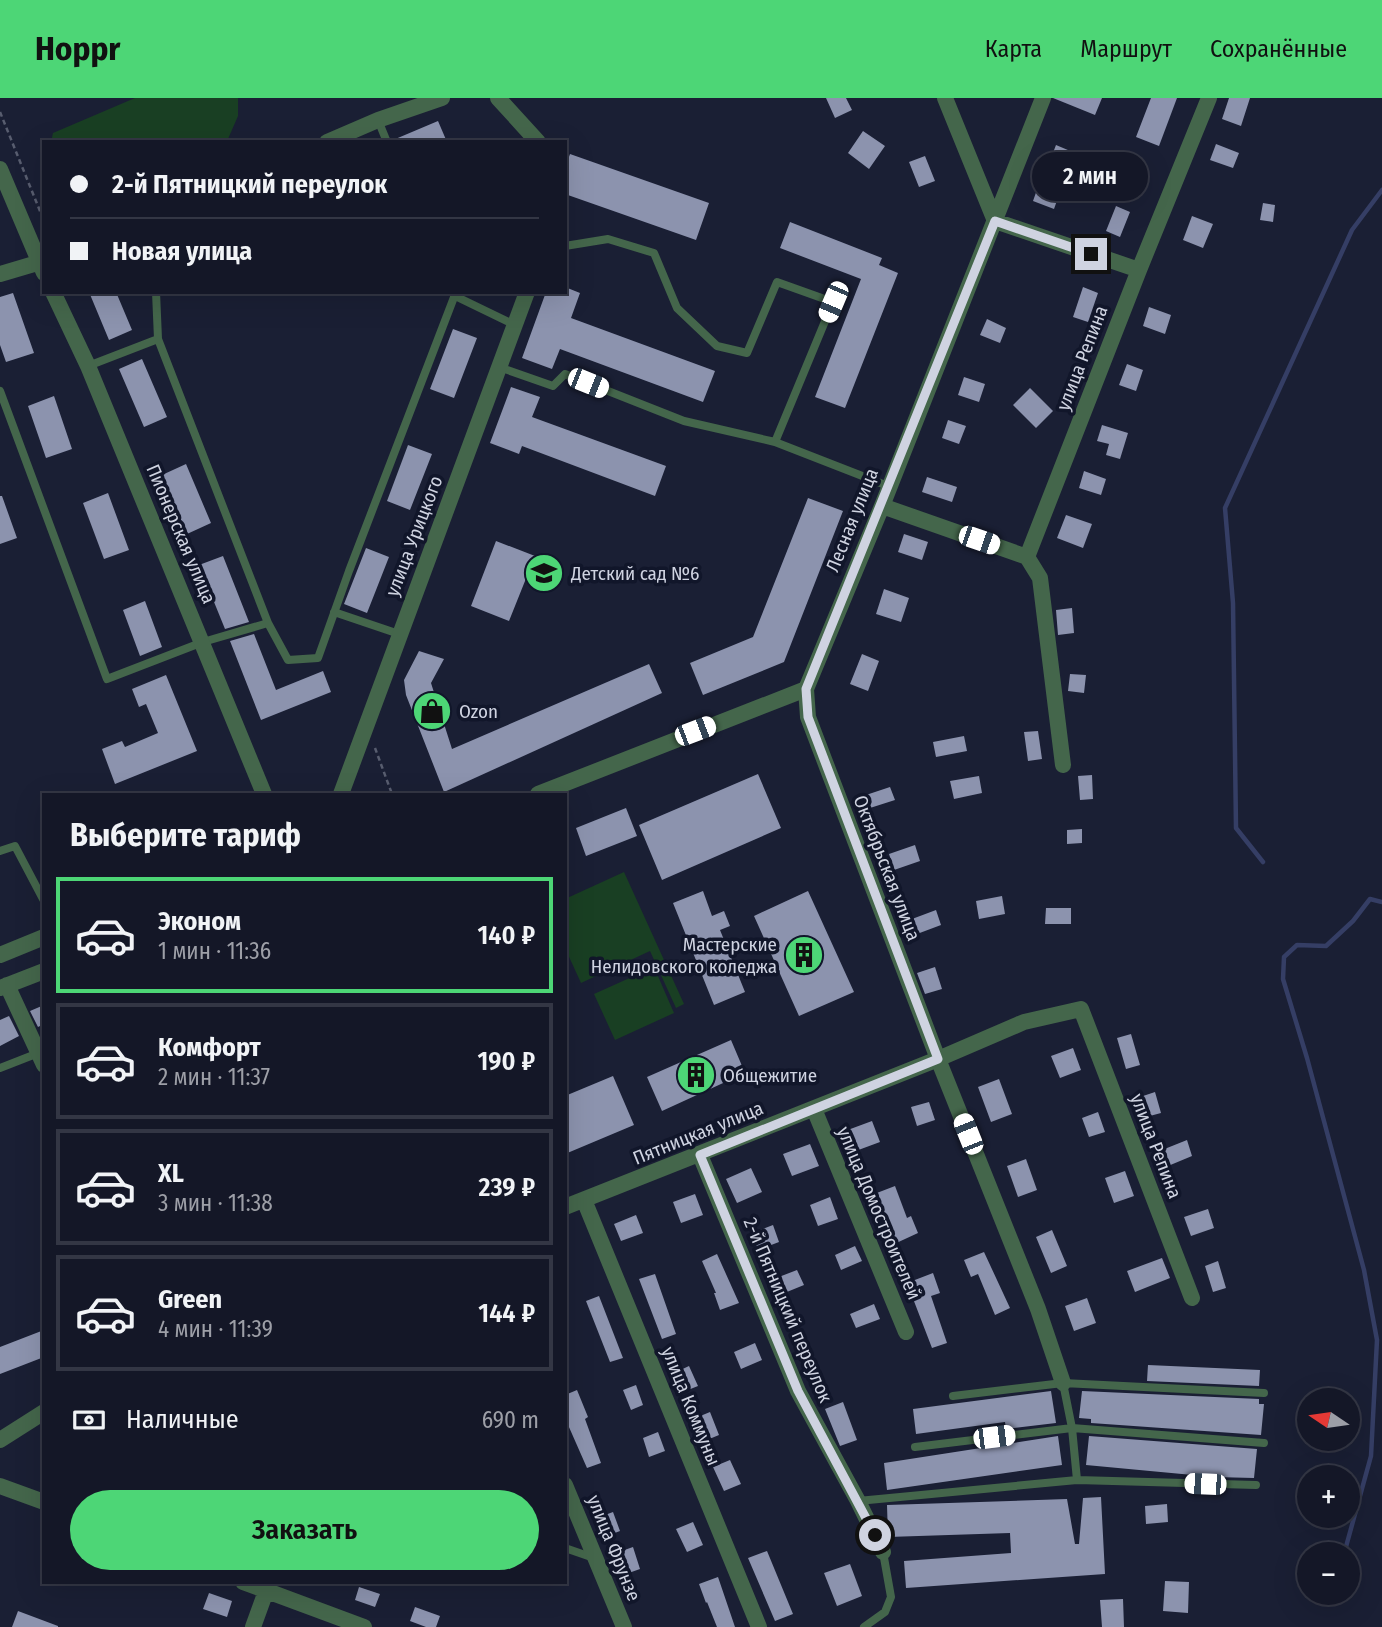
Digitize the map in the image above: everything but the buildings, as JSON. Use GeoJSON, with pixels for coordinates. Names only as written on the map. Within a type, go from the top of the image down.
{"type":"FeatureCollection","features":[{"type":"Feature","properties":{"kind":"street"},"geometry":{"type":"LineString","coordinates":[[332,140],[377,120],[442,98]]}},
{"type":"Feature","properties":{"kind":"street"},"geometry":{"type":"LineString","coordinates":[[498,98],[536,140]]}},
{"type":"Feature","properties":{"kind":"street"},"geometry":{"type":"LineString","coordinates":[[945,98],[995,221],[1139,270]]}},
{"type":"Feature","properties":{"kind":"street","name":"Лесная улица"},"geometry":{"type":"LineString","coordinates":[[806,689],[882,506],[1043,98]]}},
{"type":"Feature","properties":{"kind":"street","name":"улица Репина"},"geometry":{"type":"LineString","coordinates":[[1027,557],[1209,98]]}},
{"type":"Feature","properties":{"kind":"street"},"geometry":{"type":"LineString","coordinates":[[0,169],[42,266],[0,274]]}},
{"type":"Feature","properties":{"kind":"street","name":"Пионерская улица"},"geometry":{"type":"LineString","coordinates":[[54,294],[88,366],[264,793]]}},
{"type":"Feature","properties":{"kind":"street","name":"улица Урицкого"},"geometry":{"type":"LineString","coordinates":[[341,793],[526,294]]}},
{"type":"Feature","properties":{"kind":"street"},"geometry":{"type":"LineString","coordinates":[[882,506],[1027,557],[1040,578],[1063,765]]}},
{"type":"Feature","properties":{"kind":"street"},"geometry":{"type":"LineString","coordinates":[[541,793],[806,689]]}},
{"type":"Feature","properties":{"kind":"street","name":"Октябрьская улица"},"geometry":{"type":"LineString","coordinates":[[806,689],[808,717],[938,1059],[1038,1309],[1063,1383]]}},
{"type":"Feature","properties":{"kind":"street"},"geometry":{"type":"LineString","coordinates":[[0,956],[42,938]]}},
{"type":"Feature","properties":{"kind":"street"},"geometry":{"type":"LineString","coordinates":[[42,972],[4,987],[42,1057]]}},
{"type":"Feature","properties":{"kind":"street","name":"улица Репина"},"geometry":{"type":"LineString","coordinates":[[1081,1009],[1192,1298]]}},
{"type":"Feature","properties":{"kind":"street","name":"Пятницкая улица"},"geometry":{"type":"LineString","coordinates":[[567,1206],[700,1155],[1024,1022],[1081,1009]]}},
{"type":"Feature","properties":{"kind":"street","name":"улица Домостроителей"},"geometry":{"type":"LineString","coordinates":[[814,1109],[906,1332]]}},
{"type":"Feature","properties":{"kind":"street","name":"2-й Пятницкий переулок"},"geometry":{"type":"LineString","coordinates":[[700,1155],[798,1391],[883,1552]]}},
{"type":"Feature","properties":{"kind":"street","name":"улица Коммуны"},"geometry":{"type":"LineString","coordinates":[[584,1200],[759,1627]]}},
{"type":"Feature","properties":{"kind":"street"},"geometry":{"type":"LineString","coordinates":[[0,1440],[42,1413]]}},
{"type":"Feature","properties":{"kind":"street"},"geometry":{"type":"LineString","coordinates":[[0,1486],[42,1501]]}},
{"type":"Feature","properties":{"kind":"street","name":"улица Фрунзе"},"geometry":{"type":"LineString","coordinates":[[567,1490],[624,1627]]}},
{"type":"Feature","properties":{"kind":"street"},"geometry":{"type":"LineString","coordinates":[[253,1627],[268,1587],[364,1627]]}},
{"type":"Feature","properties":{"kind":"lane"},"geometry":{"type":"LineString","coordinates":[[377,120],[386,140]]}},
{"type":"Feature","properties":{"kind":"lane"},"geometry":{"type":"LineString","coordinates":[[567,246],[608,239],[654,253],[677,308],[717,346],[747,353],[777,282],[833,302],[775,442]]}},
{"type":"Feature","properties":{"kind":"lane"},"geometry":{"type":"LineString","coordinates":[[156,294],[158,339],[268,623],[288,660],[318,658],[455,294],[515,325]]}},
{"type":"Feature","properties":{"kind":"lane"},"geometry":{"type":"LineString","coordinates":[[88,366],[158,339]]}},
{"type":"Feature","properties":{"kind":"lane"},"geometry":{"type":"LineString","coordinates":[[499,367],[553,386],[565,374],[684,421],[775,442],[888,486]]}},
{"type":"Feature","properties":{"kind":"lane"},"geometry":{"type":"LineString","coordinates":[[0,391],[107,679],[203,642],[268,623]]}},
{"type":"Feature","properties":{"kind":"lane"},"geometry":{"type":"LineString","coordinates":[[334,612],[399,635]]}},
{"type":"Feature","properties":{"kind":"lane"},"geometry":{"type":"LineString","coordinates":[[0,851],[15,846],[42,897]]}},
{"type":"Feature","properties":{"kind":"lane"},"geometry":{"type":"LineString","coordinates":[[0,1068],[42,1057]]}},
{"type":"Feature","properties":{"kind":"lane"},"geometry":{"type":"LineString","coordinates":[[1063,1383],[1072,1428],[1077,1480]]}},
{"type":"Feature","properties":{"kind":"lane"},"geometry":{"type":"LineString","coordinates":[[953,1396],[1063,1383],[1264,1393]]}},
{"type":"Feature","properties":{"kind":"lane"},"geometry":{"type":"LineString","coordinates":[[915,1447],[1072,1428],[1264,1443]]}},
{"type":"Feature","properties":{"kind":"lane"},"geometry":{"type":"LineString","coordinates":[[858,1501],[1077,1480],[1256,1485]]}},
{"type":"Feature","properties":{"kind":"lane"},"geometry":{"type":"LineString","coordinates":[[567,1549],[597,1559]]}},
{"type":"Feature","properties":{"kind":"lane"},"geometry":{"type":"LineString","coordinates":[[864,1627],[885,1612],[891,1597],[883,1552]]}},
{"type":"Feature","properties":{"kind":"path"},"geometry":{"type":"LineString","coordinates":[[0,112],[42,216]]}},
{"type":"Feature","properties":{"kind":"path"},"geometry":{"type":"LineString","coordinates":[[366,722],[392,793]]}},
{"type":"Feature","properties":{"kind":"green space"},"geometry":{"type":"Polygon","coordinates":[[[135,98],[238,98],[238,116],[226,140],[51,140],[53,133],[135,98]]]}},
{"type":"Feature","properties":{"kind":"green space"},"geometry":{"type":"Polygon","coordinates":[[[624,872],[684,1004],[676,1008],[650,951],[581,983],[567,952],[567,898],[624,872]]]}},
{"type":"Feature","properties":{"kind":"green space"},"geometry":{"type":"Polygon","coordinates":[[[654,967],[674,1013],[615,1040],[594,994],[654,967]]]}},
{"type":"Feature","properties":{"kind":"waterway"},"geometry":{"type":"LineString","coordinates":[[1263,862],[1236,828],[1233,603],[1225,508],[1352,230],[1382,190]]}},
{"type":"Feature","properties":{"kind":"waterway"},"geometry":{"type":"LineString","coordinates":[[1347,1542],[1371,1456],[1377,1340],[1364,1270],[1283,979],[1284,957],[1297,945],[1326,946],[1353,921],[1370,899],[1382,902]]}},
{"type":"Feature","properties":{"kind":"place","name":"Детский сад №6"},"geometry":{"type":"Point","coordinates":[544,573]}},
{"type":"Feature","properties":{"kind":"place","name":"Ozon"},"geometry":{"type":"Point","coordinates":[432,711]}},
{"type":"Feature","properties":{"kind":"place","name":"Мастерские Нелидовского коледжа"},"geometry":{"type":"Point","coordinates":[804,955]}},
{"type":"Feature","properties":{"kind":"place","name":"Общежитие"},"geometry":{"type":"Point","coordinates":[696,1075]}},
{"type":"Feature","properties":{"kind":"route"},"geometry":{"type":"LineString","coordinates":[[875,1535],[798,1391],[700,1155],[938,1059],[808,717],[806,689],[995,221],[1091,254]]}}]}
